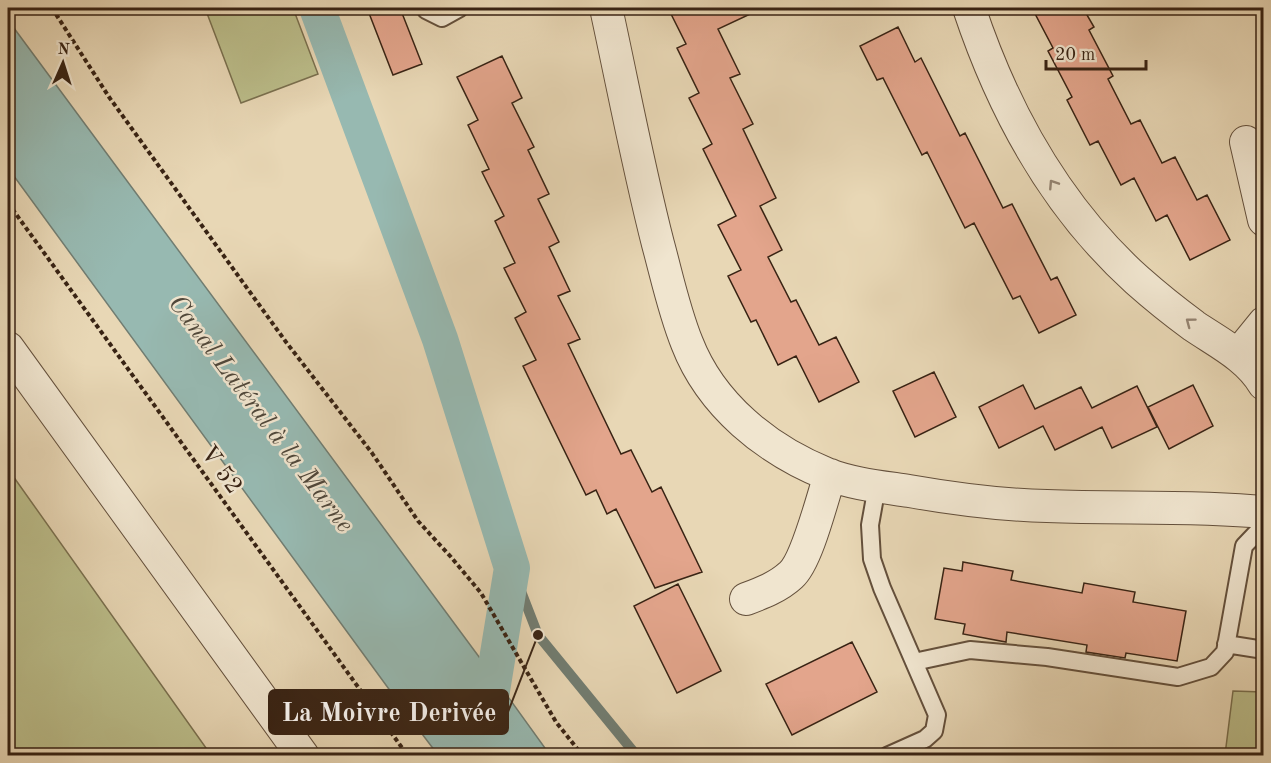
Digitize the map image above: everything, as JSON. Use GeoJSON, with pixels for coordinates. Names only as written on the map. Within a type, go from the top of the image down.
{"type":"FeatureCollection","features":[{"type":"Feature","properties":{"kind":"street"},"geometry":{"type":"LineString","coordinates":[[606,8],[649,207],[687,345],[715,392],[736,416],[765,442],[798,461],[830,475],[877,486],[984,503],[1218,508],[1263,512]]}},
{"type":"Feature","properties":{"kind":"street"},"geometry":{"type":"LineString","coordinates":[[969,8],[992,71],[1016,121],[1063,199],[1091,233],[1137,280],[1194,326],[1238,355],[1263,384]]}},
{"type":"Feature","properties":{"kind":"street"},"geometry":{"type":"LineString","coordinates":[[1246,142],[1263,220]]}},
{"type":"Feature","properties":{"kind":"street"},"geometry":{"type":"LineString","coordinates":[[1238,355],[1263,323]]}},
{"type":"Feature","properties":{"kind":"street"},"geometry":{"type":"LineString","coordinates":[[8,348],[303,756]]}},
{"type":"Feature","properties":{"kind":"street"},"geometry":{"type":"LineString","coordinates":[[746,599],[771,589],[792,574],[803,558],[830,475]]}},
{"type":"Feature","properties":{"kind":"lane"},"geometry":{"type":"LineString","coordinates":[[425,8],[442,18],[460,8]]}},
{"type":"Feature","properties":{"kind":"lane"},"geometry":{"type":"LineString","coordinates":[[877,486],[870,525],[872,559],[882,588],[937,715],[934,731],[925,739],[887,756]]}},
{"type":"Feature","properties":{"kind":"lane"},"geometry":{"type":"LineString","coordinates":[[914,662],[970,650],[1047,657],[1178,677],[1211,667],[1225,652],[1244,546],[1263,525]]}},
{"type":"Feature","properties":{"kind":"lane"},"geometry":{"type":"LineString","coordinates":[[1226,644],[1263,650]]}},
{"type":"Feature","properties":{"kind":"path"},"geometry":{"type":"LineString","coordinates":[[52,8],[109,98],[286,342],[372,453],[418,521],[481,593],[556,722],[583,756]]}},
{"type":"Feature","properties":{"kind":"path","name":"V 52"},"geometry":{"type":"LineString","coordinates":[[8,203],[408,756]]}},
{"type":"Feature","properties":{"kind":"green space"},"geometry":{"type":"Polygon","coordinates":[[[205,8],[293,8],[318,74],[241,103],[205,8]]]}},
{"type":"Feature","properties":{"kind":"green space"},"geometry":{"type":"Polygon","coordinates":[[[8,469],[211,755],[8,755],[8,469]]]}},
{"type":"Feature","properties":{"kind":"green space"},"geometry":{"type":"Polygon","coordinates":[[[1233,691],[1263,692],[1263,755],[1225,755],[1233,691]]]}},
{"type":"Feature","properties":{"kind":"water","name":"Canal Latéral à la Marne"},"geometry":{"type":"Polygon","coordinates":[[[8,20],[550,755],[438,755],[413,722],[8,168],[8,20]]]}},
{"type":"Feature","properties":{"kind":"building"},"geometry":{"type":"Polygon","coordinates":[[[367,8],[400,8],[422,64],[393,75],[367,8]]]}},
{"type":"Feature","properties":{"kind":"building"},"geometry":{"type":"Polygon","coordinates":[[[668,8],[763,8],[718,29],[740,74],[730,78],[753,124],[743,129],[776,198],[760,206],[782,250],[768,257],[791,302],[796,300],[819,345],[836,337],[859,382],[819,402],[796,356],[778,365],[756,320],[751,322],[728,276],[741,270],[718,225],[736,216],[703,149],[712,144],[689,98],[699,93],[677,48],[686,44],[668,8]]]}},
{"type":"Feature","properties":{"kind":"building"},"geometry":{"type":"Polygon","coordinates":[[[1032,8],[1083,8],[1094,27],[1089,30],[1113,76],[1108,79],[1131,124],[1140,120],[1162,163],[1175,157],[1197,200],[1207,195],[1230,240],[1190,260],[1167,215],[1156,221],[1134,178],[1121,185],[1098,141],[1090,145],[1067,100],[1072,97],[1048,51],[1053,48],[1032,8]]]}},
{"type":"Feature","properties":{"kind":"building"},"geometry":{"type":"Polygon","coordinates":[[[898,27],[915,62],[921,58],[960,136],[965,133],[1003,208],[1012,204],[1051,280],[1057,277],[1076,315],[1039,333],[1020,296],[1013,299],[974,223],[965,228],[927,152],[922,155],[883,78],[877,80],[860,46],[898,27]]]}},
{"type":"Feature","properties":{"kind":"building"},"geometry":{"type":"Polygon","coordinates":[[[502,56],[522,98],[512,103],[534,147],[528,150],[549,194],[538,199],[559,242],[549,247],[570,291],[558,296],[580,339],[568,344],[621,454],[631,450],[652,492],[661,487],[702,572],[655,588],[616,509],[607,514],[596,490],[586,495],[523,366],[536,360],[515,318],[526,312],[504,268],[515,263],[495,221],[504,216],[482,172],[489,169],[468,125],[478,120],[457,77],[502,56]]]}},
{"type":"Feature","properties":{"kind":"building"},"geometry":{"type":"Polygon","coordinates":[[[934,372],[956,417],[915,437],[893,391],[934,372]]]}},
{"type":"Feature","properties":{"kind":"building"},"geometry":{"type":"Polygon","coordinates":[[[1023,385],[1035,409],[1081,387],[1092,408],[1137,386],[1157,427],[1112,448],[1102,427],[1055,450],[1043,426],[999,448],[979,407],[1023,385]]]}},
{"type":"Feature","properties":{"kind":"building"},"geometry":{"type":"Polygon","coordinates":[[[1193,385],[1213,426],[1169,449],[1148,407],[1193,385]]]}},
{"type":"Feature","properties":{"kind":"building"},"geometry":{"type":"Polygon","coordinates":[[[963,562],[1013,571],[1011,580],[1082,593],[1084,583],[1135,592],[1133,602],[1186,611],[1177,661],[1126,653],[1125,658],[1086,652],[1087,645],[1007,632],[1006,642],[963,634],[965,624],[935,619],[944,568],[962,571],[963,562]]]}},
{"type":"Feature","properties":{"kind":"building"},"geometry":{"type":"Polygon","coordinates":[[[678,584],[721,671],[677,693],[634,606],[678,584]]]}},
{"type":"Feature","properties":{"kind":"building"},"geometry":{"type":"Polygon","coordinates":[[[852,642],[877,692],[792,735],[766,684],[852,642]]]}},
{"type":"Feature","properties":{"kind":"waterway"},"geometry":{"type":"LineString","coordinates":[[317,8],[440,339],[512,568],[488,715]]}},
{"type":"Feature","properties":{"kind":"waterway"},"geometry":{"type":"LineString","coordinates":[[512,568],[538,635],[637,756]]}},
{"type":"Feature","properties":{"kind":"place","name":"La Moivre Derivée"},"geometry":{"type":"Point","coordinates":[538,635]}}]}
